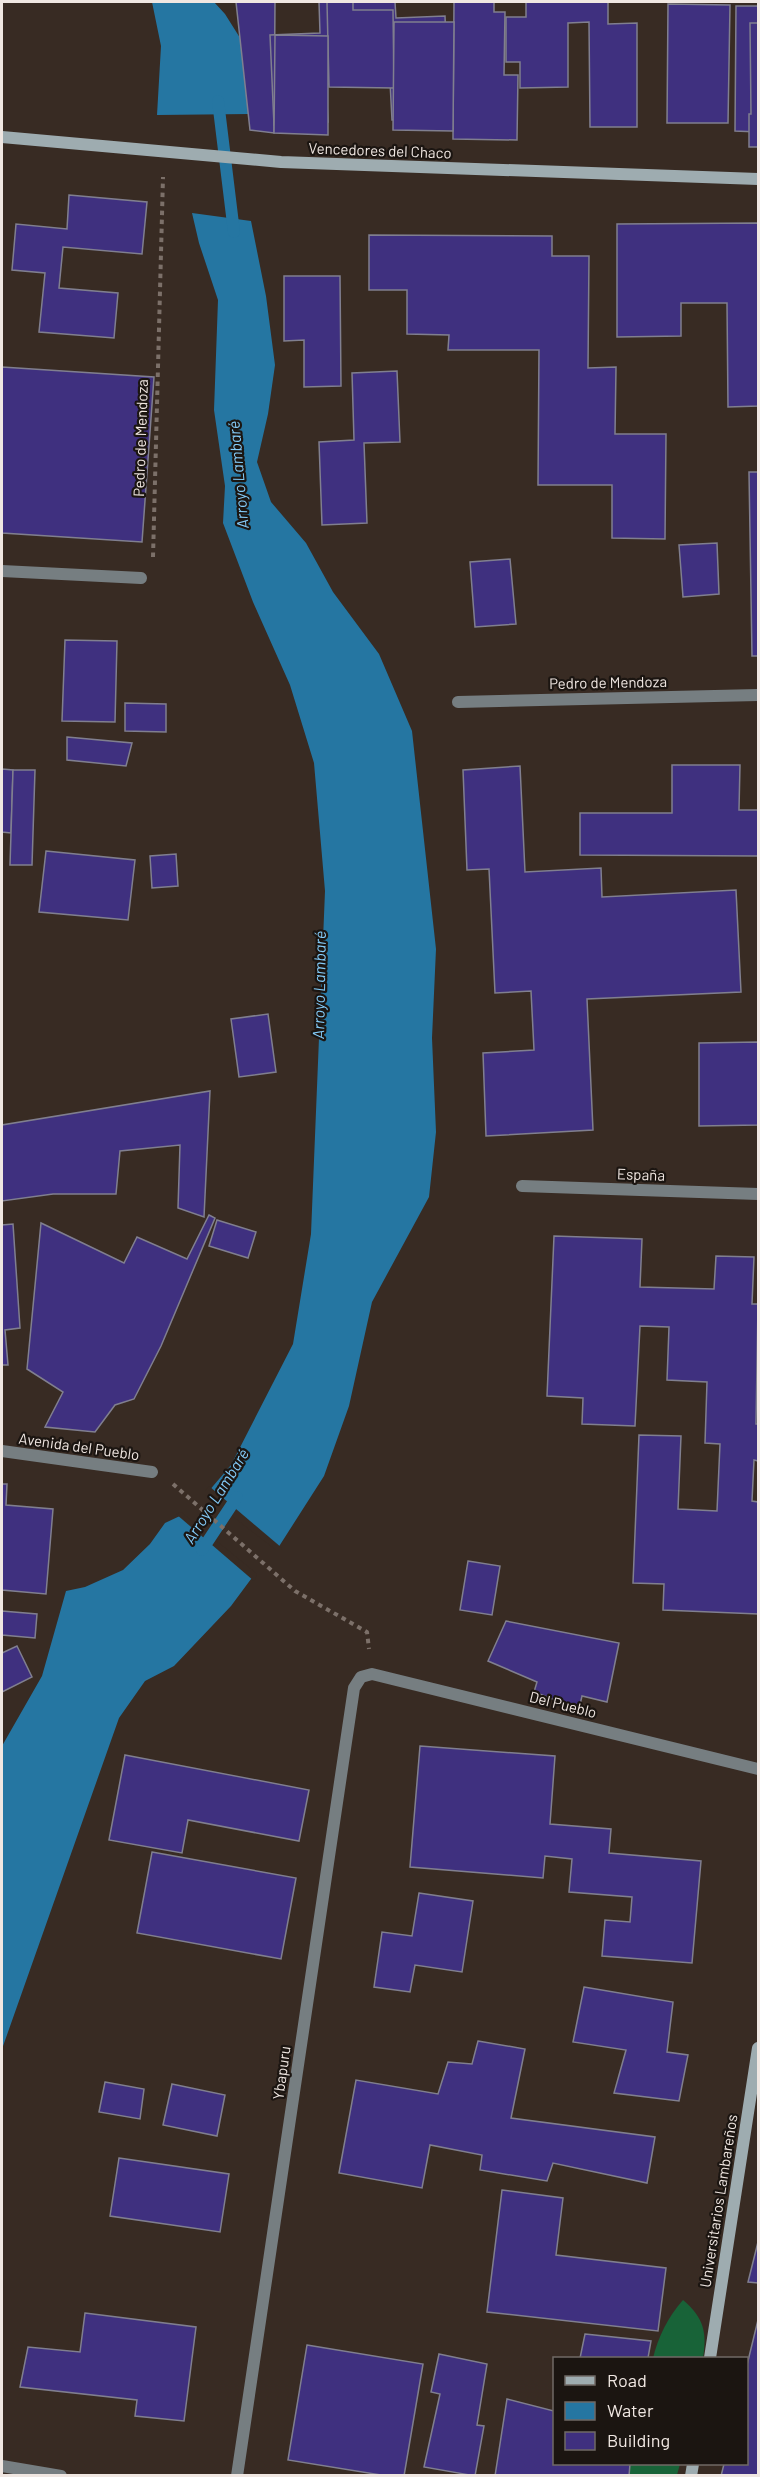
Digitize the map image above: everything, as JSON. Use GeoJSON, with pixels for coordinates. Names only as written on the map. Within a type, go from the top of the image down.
{"type":"FeatureCollection","features":[{"type":"Feature","properties":{"kind":"street","name":"Vencedores del Chaco"},"geometry":{"type":"LineString","coordinates":[[2,137],[281,162],[759,179]]}},
{"type":"Feature","properties":{"kind":"street"},"geometry":{"type":"LineString","coordinates":[[2,571],[141,578]]}},
{"type":"Feature","properties":{"kind":"street","name":"Pedro de Mendoza"},"geometry":{"type":"LineString","coordinates":[[458,702],[759,695]]}},
{"type":"Feature","properties":{"kind":"street","name":"España"},"geometry":{"type":"LineString","coordinates":[[522,1186],[759,1194]]}},
{"type":"Feature","properties":{"kind":"street","name":"Avenida del Pueblo"},"geometry":{"type":"LineString","coordinates":[[2,1452],[152,1472]]}},
{"type":"Feature","properties":{"kind":"street","name":"Del Pueblo"},"geometry":{"type":"LineString","coordinates":[[366,1676],[759,1769]]}},
{"type":"Feature","properties":{"kind":"street","name":"Ybapuru"},"geometry":{"type":"LineString","coordinates":[[237,2475],[354,1688],[366,1676]]}},
{"type":"Feature","properties":{"kind":"street","name":"Universitarios Lambareños"},"geometry":{"type":"LineString","coordinates":[[710,2357],[759,2048]]}},
{"type":"Feature","properties":{"kind":"street"},"geometry":{"type":"LineString","coordinates":[[2,2466],[61,2475]]}},
{"type":"Feature","properties":{"kind":"path","name":"Pedro de Mendoza"},"geometry":{"type":"LineString","coordinates":[[141,578],[149,575],[153,569],[164,153]]}},
{"type":"Feature","properties":{"kind":"path"},"geometry":{"type":"LineString","coordinates":[[174,1485],[295,1591],[367,1632],[366,1676]]}},
{"type":"Feature","properties":{"kind":"green space"},"geometry":{"type":"Polygon","coordinates":[[[683,2300],[696,2313],[704,2333],[703,2357],[653,2357],[664,2328],[683,2300]]]}},
{"type":"Feature","properties":{"kind":"green space"},"geometry":{"type":"Polygon","coordinates":[[[631,2465],[680,2465],[677,2475],[627,2476],[631,2465]]]}},
{"type":"Feature","properties":{"kind":"water"},"geometry":{"type":"Polygon","coordinates":[[[152,2],[214,2],[225,14],[247,49],[249,114],[157,115],[161,46],[152,2]]]}},
{"type":"Feature","properties":{"kind":"water"},"geometry":{"type":"Polygon","coordinates":[[[192,213],[251,221],[266,296],[275,365],[268,414],[257,462],[271,502],[306,543],[333,592],[379,654],[412,731],[436,949],[432,1038],[436,1132],[429,1197],[372,1302],[349,1406],[324,1476],[278,1548],[208,1492],[231,1465],[293,1344],[311,1234],[325,891],[314,763],[290,685],[253,602],[223,523],[225,486],[214,410],[218,300],[199,243],[192,213]]]}},
{"type":"Feature","properties":{"kind":"water"},"geometry":{"type":"Polygon","coordinates":[[[182,1515],[254,1575],[231,1606],[174,1666],[145,1681],[119,1718],[2,2049],[2,1746],[42,1676],[66,1591],[85,1587],[123,1570],[150,1544],[165,1523],[182,1515]]]}},
{"type":"Feature","properties":{"kind":"pier"},"geometry":{"type":"Polygon","coordinates":[[[209,1486],[282,1548],[281,1550],[276,1550],[205,1495],[209,1486]]]}},
{"type":"Feature","properties":{"kind":"pier"},"geometry":{"type":"Polygon","coordinates":[[[181,1512],[256,1573],[254,1581],[176,1514],[181,1512]]]}},
{"type":"Feature","properties":{"kind":"building"},"geometry":{"type":"Polygon","coordinates":[[[236,2],[275,2],[274,133],[250,130],[236,2]]]}},
{"type":"Feature","properties":{"kind":"building"},"geometry":{"type":"Polygon","coordinates":[[[319,2],[395,2],[396,18],[445,16],[449,117],[392,120],[390,82],[326,84],[328,122],[274,125],[270,35],[320,33],[319,2]]]}},
{"type":"Feature","properties":{"kind":"building"},"geometry":{"type":"Polygon","coordinates":[[[327,2],[353,2],[353,10],[393,10],[394,88],[329,87],[327,2]]]}},
{"type":"Feature","properties":{"kind":"building"},"geometry":{"type":"Polygon","coordinates":[[[454,2],[494,2],[494,12],[505,12],[504,75],[518,75],[517,140],[453,139],[454,2]]]}},
{"type":"Feature","properties":{"kind":"building"},"geometry":{"type":"Polygon","coordinates":[[[526,2],[608,2],[608,24],[637,23],[637,127],[590,127],[589,22],[568,23],[568,87],[520,88],[520,62],[506,62],[506,17],[526,17],[526,2]]]}},
{"type":"Feature","properties":{"kind":"building"},"geometry":{"type":"Polygon","coordinates":[[[668,4],[730,5],[728,123],[667,123],[668,4]]]}},
{"type":"Feature","properties":{"kind":"building"},"geometry":{"type":"Polygon","coordinates":[[[736,6],[758,6],[758,132],[735,131],[736,6]]]}},
{"type":"Feature","properties":{"kind":"building"},"geometry":{"type":"Polygon","coordinates":[[[394,22],[454,22],[453,131],[393,130],[394,22]]]}},
{"type":"Feature","properties":{"kind":"building"},"geometry":{"type":"Polygon","coordinates":[[[750,23],[758,23],[758,147],[749,147],[750,23]]]}},
{"type":"Feature","properties":{"kind":"building"},"geometry":{"type":"Polygon","coordinates":[[[275,35],[328,36],[328,135],[274,133],[275,35]]]}},
{"type":"Feature","properties":{"kind":"building"},"geometry":{"type":"Polygon","coordinates":[[[69,195],[147,202],[142,254],[63,247],[59,288],[118,293],[114,338],[39,332],[45,273],[12,270],[16,224],[67,229],[69,195]]]}},
{"type":"Feature","properties":{"kind":"building"},"geometry":{"type":"Polygon","coordinates":[[[758,223],[758,406],[728,407],[727,303],[681,303],[681,336],[617,337],[617,224],[758,223]]]}},
{"type":"Feature","properties":{"kind":"building"},"geometry":{"type":"Polygon","coordinates":[[[369,235],[552,236],[552,256],[589,256],[588,368],[616,367],[615,434],[666,434],[665,539],[612,538],[612,485],[538,485],[539,350],[448,350],[449,335],[407,334],[407,290],[369,290],[369,235]]]}},
{"type":"Feature","properties":{"kind":"building"},"geometry":{"type":"Polygon","coordinates":[[[284,276],[340,276],[341,386],[304,387],[304,340],[284,341],[284,276]]]}},
{"type":"Feature","properties":{"kind":"building"},"geometry":{"type":"Polygon","coordinates":[[[2,367],[154,377],[142,542],[2,533],[2,367]]]}},
{"type":"Feature","properties":{"kind":"building"},"geometry":{"type":"Polygon","coordinates":[[[397,371],[400,442],[364,443],[367,523],[322,525],[319,442],[354,440],[352,373],[397,371]]]}},
{"type":"Feature","properties":{"kind":"building"},"geometry":{"type":"Polygon","coordinates":[[[749,472],[758,472],[758,656],[752,656],[749,472]]]}},
{"type":"Feature","properties":{"kind":"building"},"geometry":{"type":"Polygon","coordinates":[[[717,543],[719,594],[683,597],[679,545],[717,543]]]}},
{"type":"Feature","properties":{"kind":"building"},"geometry":{"type":"Polygon","coordinates":[[[510,559],[516,624],[475,627],[470,562],[510,559]]]}},
{"type":"Feature","properties":{"kind":"building"},"geometry":{"type":"Polygon","coordinates":[[[65,640],[117,641],[115,722],[62,721],[65,640]]]}},
{"type":"Feature","properties":{"kind":"building"},"geometry":{"type":"Polygon","coordinates":[[[125,703],[166,704],[166,732],[125,731],[125,703]]]}},
{"type":"Feature","properties":{"kind":"building"},"geometry":{"type":"Polygon","coordinates":[[[67,737],[132,743],[126,766],[67,760],[67,737]]]}},
{"type":"Feature","properties":{"kind":"building"},"geometry":{"type":"Polygon","coordinates":[[[672,765],[740,765],[739,810],[758,810],[758,856],[580,855],[580,813],[672,813],[672,765]]]}},
{"type":"Feature","properties":{"kind":"building"},"geometry":{"type":"Polygon","coordinates":[[[520,766],[525,872],[601,868],[602,897],[736,890],[741,992],[587,999],[593,1130],[486,1136],[483,1053],[534,1050],[531,991],[495,993],[489,869],[467,870],[463,770],[520,766]]]}},
{"type":"Feature","properties":{"kind":"building"},"geometry":{"type":"Polygon","coordinates":[[[2,769],[13,770],[11,833],[2,832],[2,769]]]}},
{"type":"Feature","properties":{"kind":"building"},"geometry":{"type":"Polygon","coordinates":[[[13,770],[35,770],[32,865],[10,865],[13,770]]]}},
{"type":"Feature","properties":{"kind":"building"},"geometry":{"type":"Polygon","coordinates":[[[46,851],[135,860],[128,920],[39,912],[46,851]]]}},
{"type":"Feature","properties":{"kind":"building"},"geometry":{"type":"Polygon","coordinates":[[[176,854],[178,886],[152,888],[150,856],[176,854]]]}},
{"type":"Feature","properties":{"kind":"building"},"geometry":{"type":"Polygon","coordinates":[[[268,1014],[276,1072],[239,1077],[231,1019],[268,1014]]]}},
{"type":"Feature","properties":{"kind":"building"},"geometry":{"type":"Polygon","coordinates":[[[758,1042],[758,1125],[699,1126],[699,1043],[758,1042]]]}},
{"type":"Feature","properties":{"kind":"building"},"geometry":{"type":"Polygon","coordinates":[[[210,1091],[204,1217],[178,1208],[180,1145],[120,1151],[116,1194],[53,1194],[2,1201],[2,1125],[210,1091]]]}},
{"type":"Feature","properties":{"kind":"building"},"geometry":{"type":"Polygon","coordinates":[[[209,1215],[215,1218],[161,1346],[134,1399],[115,1405],[95,1432],[45,1427],[63,1392],[27,1369],[41,1223],[124,1263],[137,1237],[187,1259],[209,1215]]]}},
{"type":"Feature","properties":{"kind":"building"},"geometry":{"type":"Polygon","coordinates":[[[217,1220],[256,1232],[248,1258],[209,1246],[217,1220]]]}},
{"type":"Feature","properties":{"kind":"building"},"geometry":{"type":"Polygon","coordinates":[[[13,1224],[20,1328],[5,1330],[8,1365],[2,1365],[2,1225],[13,1224]]]}},
{"type":"Feature","properties":{"kind":"building"},"geometry":{"type":"Polygon","coordinates":[[[554,1236],[642,1239],[640,1287],[714,1289],[716,1256],[754,1257],[752,1304],[758,1304],[756,1424],[758,1424],[758,1461],[754,1460],[752,1501],[758,1502],[758,1614],[663,1610],[664,1584],[633,1583],[639,1435],[681,1436],[678,1509],[717,1511],[720,1444],[705,1443],[707,1382],[667,1380],[669,1327],[640,1326],[635,1426],[582,1424],[583,1398],[547,1396],[554,1236]]]}},
{"type":"Feature","properties":{"kind":"building"},"geometry":{"type":"Polygon","coordinates":[[[2,1484],[7,1484],[6,1505],[53,1509],[46,1594],[2,1590],[2,1484]]]}},
{"type":"Feature","properties":{"kind":"building"},"geometry":{"type":"Polygon","coordinates":[[[468,1561],[500,1566],[492,1615],[460,1610],[468,1561]]]}},
{"type":"Feature","properties":{"kind":"building"},"geometry":{"type":"Polygon","coordinates":[[[2,1611],[37,1614],[35,1638],[2,1635],[2,1611]]]}},
{"type":"Feature","properties":{"kind":"building"},"geometry":{"type":"Polygon","coordinates":[[[506,1621],[619,1643],[607,1702],[582,1696],[579,1709],[534,1692],[537,1682],[488,1661],[506,1621]]]}},
{"type":"Feature","properties":{"kind":"building"},"geometry":{"type":"Polygon","coordinates":[[[17,1646],[32,1677],[2,1692],[2,1653],[17,1646]]]}},
{"type":"Feature","properties":{"kind":"building"},"geometry":{"type":"Polygon","coordinates":[[[420,1746],[555,1756],[550,1824],[611,1829],[609,1853],[701,1861],[692,1963],[602,1956],[605,1920],[630,1922],[632,1897],[569,1892],[572,1859],[545,1856],[543,1878],[410,1867],[420,1746]]]}},
{"type":"Feature","properties":{"kind":"building"},"geometry":{"type":"Polygon","coordinates":[[[125,1755],[309,1790],[299,1841],[188,1820],[182,1853],[109,1840],[125,1755]]]}},
{"type":"Feature","properties":{"kind":"building"},"geometry":{"type":"Polygon","coordinates":[[[152,1852],[296,1878],[281,1959],[137,1933],[152,1852]]]}},
{"type":"Feature","properties":{"kind":"building"},"geometry":{"type":"Polygon","coordinates":[[[419,1893],[473,1901],[462,1972],[415,1965],[410,1992],[374,1987],[382,1932],[412,1936],[419,1893]]]}},
{"type":"Feature","properties":{"kind":"building"},"geometry":{"type":"Polygon","coordinates":[[[584,1987],[673,2002],[667,2052],[688,2055],[679,2101],[614,2093],[626,2050],[573,2042],[584,1987]]]}},
{"type":"Feature","properties":{"kind":"building"},"geometry":{"type":"Polygon","coordinates":[[[478,2041],[525,2049],[511,2118],[655,2137],[647,2183],[553,2163],[547,2181],[480,2170],[482,2155],[430,2145],[422,2188],[339,2173],[356,2080],[438,2094],[448,2062],[472,2064],[478,2041]]]}},
{"type":"Feature","properties":{"kind":"building"},"geometry":{"type":"Polygon","coordinates":[[[105,2082],[144,2089],[140,2119],[99,2112],[105,2082]]]}},
{"type":"Feature","properties":{"kind":"building"},"geometry":{"type":"Polygon","coordinates":[[[172,2084],[225,2095],[217,2136],[163,2125],[172,2084]]]}},
{"type":"Feature","properties":{"kind":"building"},"geometry":{"type":"Polygon","coordinates":[[[119,2158],[229,2174],[220,2232],[110,2216],[119,2158]]]}},
{"type":"Feature","properties":{"kind":"building"},"geometry":{"type":"Polygon","coordinates":[[[502,2190],[563,2198],[556,2255],[666,2268],[658,2331],[487,2312],[502,2190]]]}},
{"type":"Feature","properties":{"kind":"building"},"geometry":{"type":"Polygon","coordinates":[[[758,2242],[758,2283],[748,2282],[758,2242]]]}},
{"type":"Feature","properties":{"kind":"building"},"geometry":{"type":"Polygon","coordinates":[[[85,2313],[196,2327],[184,2421],[135,2416],[137,2400],[20,2387],[28,2347],[80,2352],[85,2313]]]}},
{"type":"Feature","properties":{"kind":"building"},"geometry":{"type":"Polygon","coordinates":[[[758,2320],[758,2476],[721,2476],[724,2465],[748,2465],[748,2361],[758,2320]]]}},
{"type":"Feature","properties":{"kind":"building"},"geometry":{"type":"Polygon","coordinates":[[[585,2334],[651,2341],[648,2357],[580,2357],[585,2334]]]}},
{"type":"Feature","properties":{"kind":"building"},"geometry":{"type":"Polygon","coordinates":[[[307,2345],[423,2364],[404,2476],[387,2476],[288,2460],[307,2345]]]}},
{"type":"Feature","properties":{"kind":"building"},"geometry":{"type":"Polygon","coordinates":[[[439,2354],[487,2364],[477,2425],[484,2426],[475,2476],[424,2467],[440,2394],[431,2392],[439,2354]]]}},
{"type":"Feature","properties":{"kind":"building"},"geometry":{"type":"Polygon","coordinates":[[[507,2399],[553,2411],[553,2465],[630,2465],[629,2476],[495,2476],[507,2399]]]}},
{"type":"Feature","properties":{"kind":"waterway","name":"Arroyo Lambaré"},"geometry":{"type":"LineString","coordinates":[[218,101],[234,232]]}},
{"type":"Feature","properties":{"kind":"waterway","name":"Arroyo Lambaré"},"geometry":{"type":"LineString","coordinates":[[202,1550],[237,1497]]}}]}
